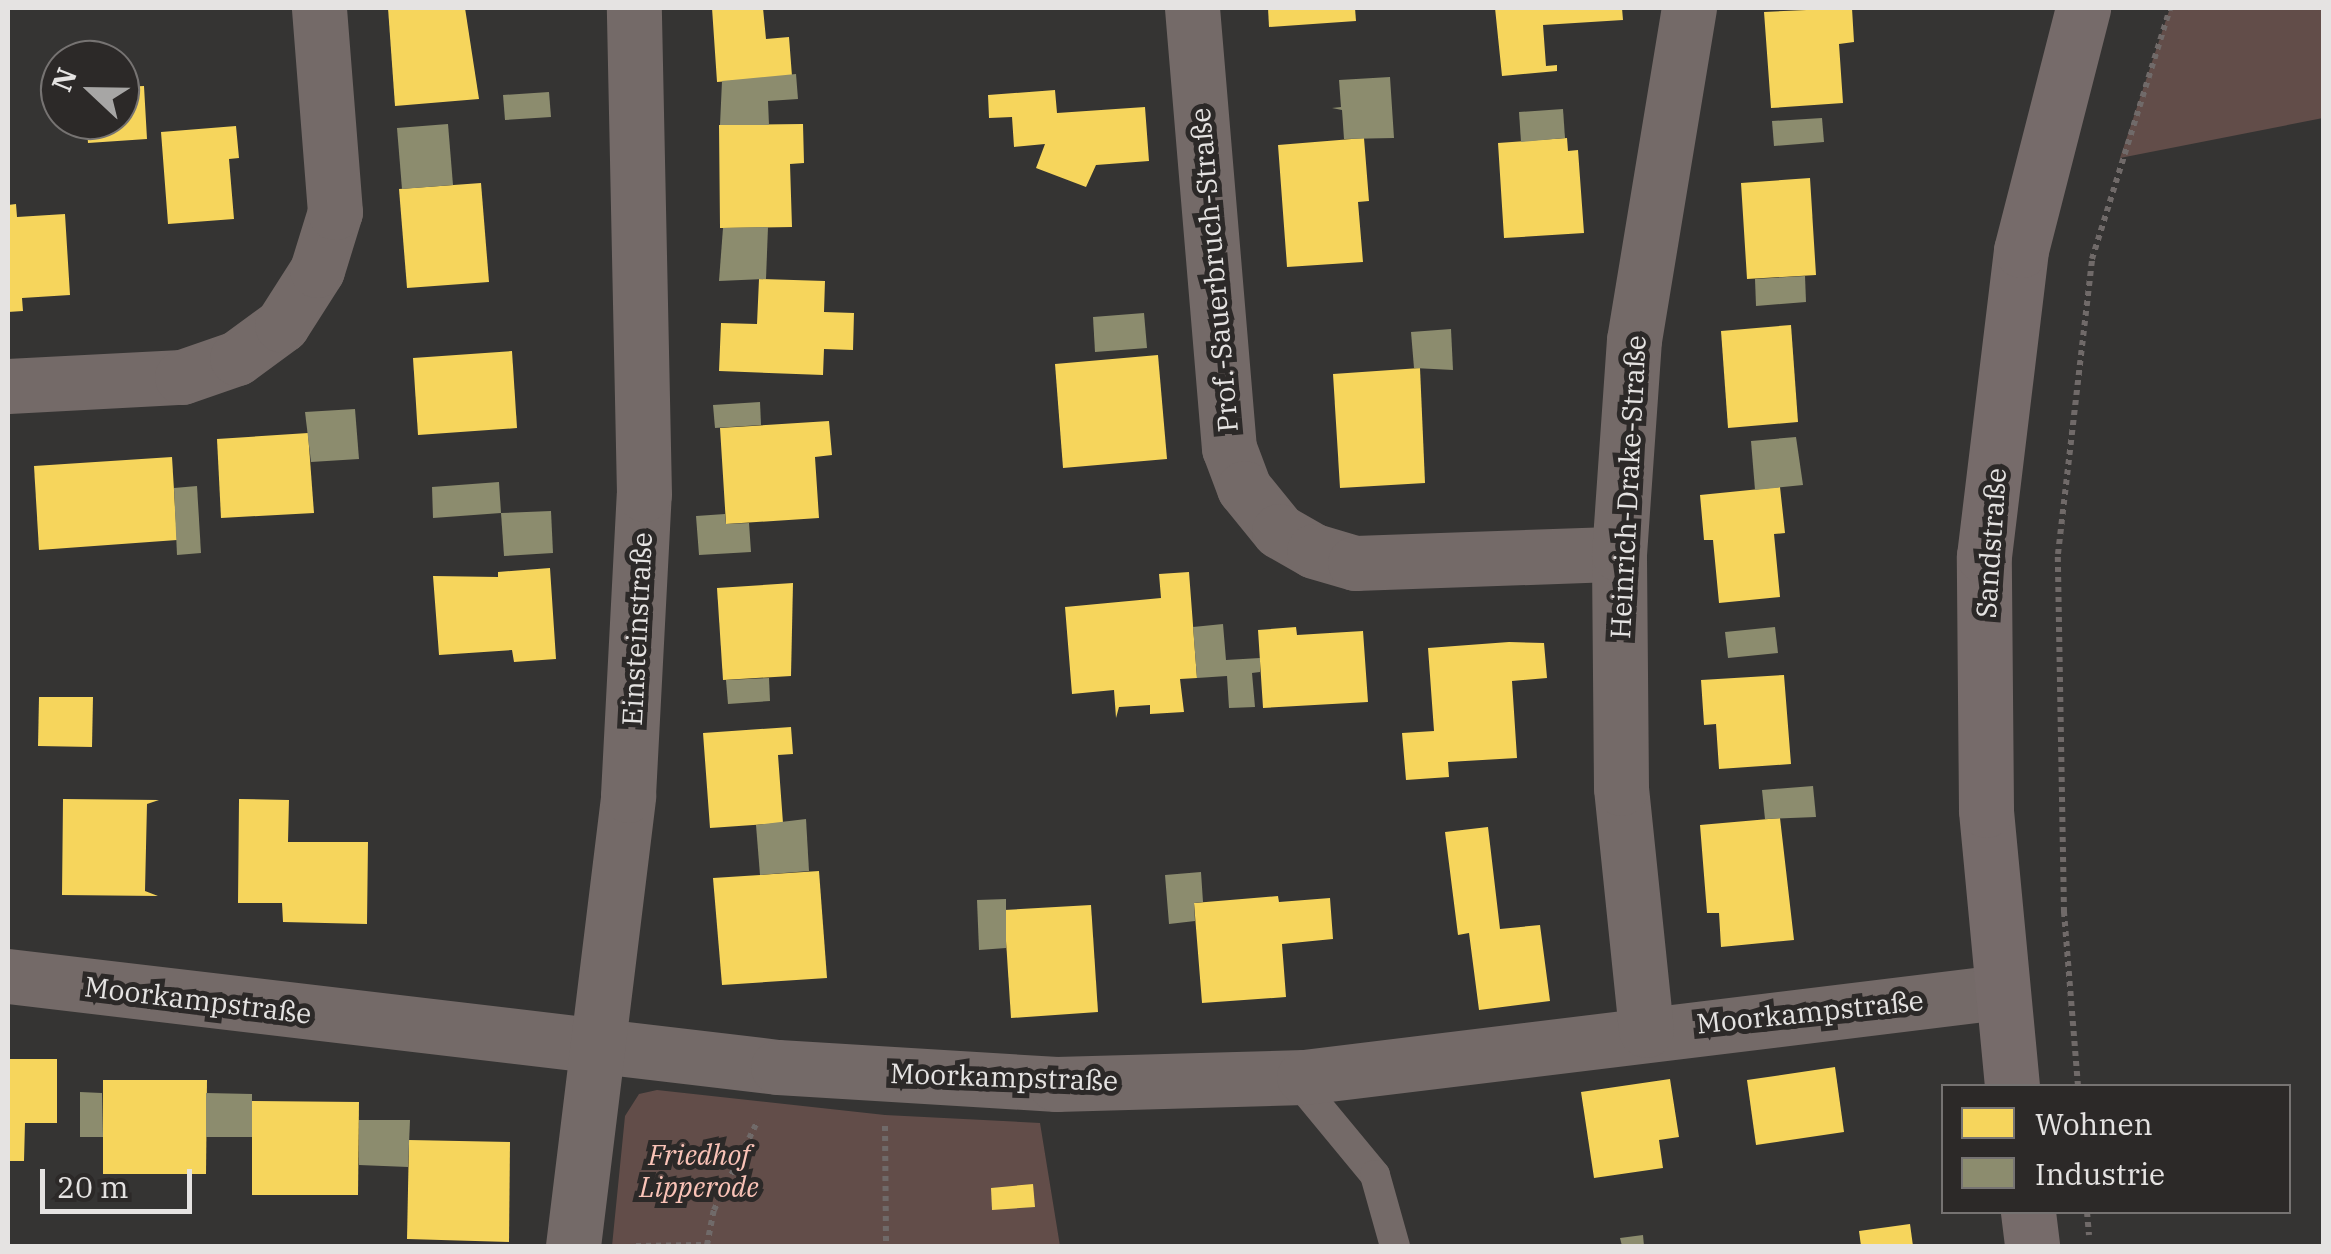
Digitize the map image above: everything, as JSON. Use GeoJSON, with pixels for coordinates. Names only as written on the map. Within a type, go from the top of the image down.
{"type":"FeatureCollection","features":[{"type":"Feature","properties":{"kind":"main road","name":"Sandstraße"},"geometry":{"type":"LineString","coordinates":[[2012,1084],[2000,992],[1986,810],[1984,556],[2021,250],[2084,8]]}},
{"type":"Feature","properties":{"kind":"main road"},"geometry":{"type":"LineString","coordinates":[[2028,1214],[2032,1246]]}},
{"type":"Feature","properties":{"kind":"street"},"geometry":{"type":"LineString","coordinates":[[8,386],[182,378],[237,358],[282,325],[317,270],[335,212],[319,8]]}},
{"type":"Feature","properties":{"kind":"street","name":"Einsteinstraße"},"geometry":{"type":"LineString","coordinates":[[573,1246],[628,795],[644,494],[634,8]]}},
{"type":"Feature","properties":{"kind":"street","name":"Prof.-Sauerbruch-Straße"},"geometry":{"type":"LineString","coordinates":[[1192,8],[1229,448],[1244,488],[1278,531],[1314,551],[1355,563],[1619,554]]}},
{"type":"Feature","properties":{"kind":"street","name":"Heinrich-Drake-Straße"},"geometry":{"type":"LineString","coordinates":[[1646,1030],[1621,788],[1619,554],[1634,340],[1689,8]]}},
{"type":"Feature","properties":{"kind":"street","name":"Moorkampstraße"},"geometry":{"type":"LineString","coordinates":[[8,976],[778,1067],[1056,1084],[1294,1077],[1646,1030],[2000,992]]}},
{"type":"Feature","properties":{"kind":"lane"},"geometry":{"type":"LineString","coordinates":[[1294,1077],[1375,1175],[1395,1246]]}},
{"type":"Feature","properties":{"kind":"path"},"geometry":{"type":"LineString","coordinates":[[2078,1084],[2064,912],[2058,554],[2092,259],[2170,8]]}},
{"type":"Feature","properties":{"kind":"path"},"geometry":{"type":"LineString","coordinates":[[636,1246],[707,1245],[714,1210],[778,1067]]}},
{"type":"Feature","properties":{"kind":"path"},"geometry":{"type":"LineString","coordinates":[[884,1115],[886,1246]]}},
{"type":"Feature","properties":{"kind":"path"},"geometry":{"type":"LineString","coordinates":[[2087,1214],[2090,1244]]}},
{"type":"Feature","properties":{"kind":"green space"},"geometry":{"type":"Polygon","coordinates":[[[2170,8],[2323,8],[2323,118],[2120,158],[2170,8]]]}},
{"type":"Feature","properties":{"kind":"green space","name":"Friedhof Lipperode"},"geometry":{"type":"Polygon","coordinates":[[[657,1090],[885,1115],[1040,1123],[1060,1246],[612,1246],[625,1116],[639,1094],[657,1090]]]}},
{"type":"Feature","properties":{"kind":"building: Wohnen"},"geometry":{"type":"Polygon","coordinates":[[[388,8],[465,8],[479,99],[395,106],[388,8]]]}},
{"type":"Feature","properties":{"kind":"building: Wohnen"},"geometry":{"type":"Polygon","coordinates":[[[712,8],[763,8],[766,39],[789,37],[792,76],[717,82],[712,8]]]}},
{"type":"Feature","properties":{"kind":"building: Wohnen"},"geometry":{"type":"Polygon","coordinates":[[[1268,8],[1355,8],[1356,21],[1269,27],[1268,8]]]}},
{"type":"Feature","properties":{"kind":"building: Wohnen"},"geometry":{"type":"Polygon","coordinates":[[[1495,8],[1622,8],[1623,20],[1543,25],[1546,66],[1557,65],[1557,71],[1502,76],[1495,8]]]}},
{"type":"Feature","properties":{"kind":"building: Wohnen"},"geometry":{"type":"Polygon","coordinates":[[[1852,8],[1854,42],[1839,44],[1843,103],[1771,108],[1764,12],[1852,8]]]}},
{"type":"Feature","properties":{"kind":"building: Wohnen"},"geometry":{"type":"Polygon","coordinates":[[[140,86],[144,86],[147,139],[140,139],[140,86]]]}},
{"type":"Feature","properties":{"kind":"building: Wohnen"},"geometry":{"type":"Polygon","coordinates":[[[1055,90],[1057,113],[1145,107],[1149,161],[1096,165],[1086,187],[1036,168],[1045,144],[1014,147],[1012,117],[989,118],[988,95],[1055,90]]]}},
{"type":"Feature","properties":{"kind":"building: Wohnen"},"geometry":{"type":"Polygon","coordinates":[[[803,124],[804,163],[790,164],[792,227],[720,228],[719,125],[803,124]]]}},
{"type":"Feature","properties":{"kind":"building: Wohnen"},"geometry":{"type":"Polygon","coordinates":[[[236,126],[239,158],[229,159],[234,219],[168,224],[161,132],[236,126]]]}},
{"type":"Feature","properties":{"kind":"building: Wohnen"},"geometry":{"type":"Polygon","coordinates":[[[1364,138],[1369,201],[1358,202],[1363,262],[1287,267],[1278,145],[1364,138]]]}},
{"type":"Feature","properties":{"kind":"building: Wohnen"},"geometry":{"type":"Polygon","coordinates":[[[1567,138],[1568,151],[1578,150],[1584,233],[1504,238],[1498,143],[1567,138]]]}},
{"type":"Feature","properties":{"kind":"building: Wohnen"},"geometry":{"type":"Polygon","coordinates":[[[88,140],[132,140],[88,143],[88,140]]]}},
{"type":"Feature","properties":{"kind":"building: Wohnen"},"geometry":{"type":"Polygon","coordinates":[[[1810,178],[1816,275],[1747,279],[1741,183],[1810,178]]]}},
{"type":"Feature","properties":{"kind":"building: Wohnen"},"geometry":{"type":"Polygon","coordinates":[[[481,183],[489,282],[407,288],[399,189],[481,183]]]}},
{"type":"Feature","properties":{"kind":"building: Wohnen"},"geometry":{"type":"Polygon","coordinates":[[[16,204],[17,217],[65,214],[70,295],[22,298],[23,311],[8,312],[8,205],[16,204]]]}},
{"type":"Feature","properties":{"kind":"building: Wohnen"},"geometry":{"type":"Polygon","coordinates":[[[759,279],[825,281],[824,312],[854,313],[853,350],[824,349],[823,375],[719,371],[721,323],[757,324],[759,279]]]}},
{"type":"Feature","properties":{"kind":"building: Wohnen"},"geometry":{"type":"Polygon","coordinates":[[[1791,325],[1798,422],[1728,428],[1721,331],[1791,325]]]}},
{"type":"Feature","properties":{"kind":"building: Wohnen"},"geometry":{"type":"Polygon","coordinates":[[[512,351],[517,428],[418,435],[413,358],[512,351]]]}},
{"type":"Feature","properties":{"kind":"building: Wohnen"},"geometry":{"type":"Polygon","coordinates":[[[1158,355],[1167,459],[1063,468],[1055,364],[1158,355]]]}},
{"type":"Feature","properties":{"kind":"building: Wohnen"},"geometry":{"type":"Polygon","coordinates":[[[1420,368],[1425,483],[1340,488],[1333,374],[1420,368]]]}},
{"type":"Feature","properties":{"kind":"building: Wohnen"},"geometry":{"type":"Polygon","coordinates":[[[829,421],[832,455],[815,457],[819,518],[726,524],[720,428],[829,421]]]}},
{"type":"Feature","properties":{"kind":"building: Wohnen"},"geometry":{"type":"Polygon","coordinates":[[[308,433],[314,513],[221,518],[217,439],[308,433]]]}},
{"type":"Feature","properties":{"kind":"building: Wohnen"},"geometry":{"type":"Polygon","coordinates":[[[172,457],[177,540],[39,550],[34,466],[172,457]]]}},
{"type":"Feature","properties":{"kind":"building: Wohnen"},"geometry":{"type":"Polygon","coordinates":[[[1780,487],[1785,533],[1774,534],[1780,597],[1719,603],[1713,540],[1704,540],[1700,495],[1780,487]]]}},
{"type":"Feature","properties":{"kind":"building: Wohnen"},"geometry":{"type":"Polygon","coordinates":[[[550,568],[556,659],[514,662],[512,650],[439,655],[433,576],[498,577],[498,572],[550,568]]]}},
{"type":"Feature","properties":{"kind":"building: Wohnen"},"geometry":{"type":"Polygon","coordinates":[[[1189,572],[1197,678],[1180,679],[1184,712],[1150,714],[1150,705],[1119,707],[1116,718],[1114,690],[1072,694],[1065,607],[1161,598],[1159,574],[1189,572]]]}},
{"type":"Feature","properties":{"kind":"building: Wohnen"},"geometry":{"type":"Polygon","coordinates":[[[793,583],[791,676],[723,680],[717,588],[793,583]]]}},
{"type":"Feature","properties":{"kind":"building: Wohnen"},"geometry":{"type":"Polygon","coordinates":[[[1296,627],[1297,635],[1363,631],[1368,702],[1263,708],[1258,630],[1296,627]]]}},
{"type":"Feature","properties":{"kind":"building: Wohnen"},"geometry":{"type":"Polygon","coordinates":[[[1544,643],[1547,678],[1512,681],[1517,758],[1448,762],[1449,777],[1406,780],[1402,733],[1434,731],[1428,648],[1544,643]]]}},
{"type":"Feature","properties":{"kind":"building: Wohnen"},"geometry":{"type":"Polygon","coordinates":[[[1784,675],[1791,764],[1719,769],[1716,724],[1704,725],[1701,680],[1784,675]]]}},
{"type":"Feature","properties":{"kind":"building: Wohnen"},"geometry":{"type":"Polygon","coordinates":[[[39,697],[93,697],[92,747],[38,746],[39,697]]]}},
{"type":"Feature","properties":{"kind":"building: Wohnen"},"geometry":{"type":"Polygon","coordinates":[[[791,727],[793,754],[778,755],[783,823],[710,828],[703,733],[791,727]]]}},
{"type":"Feature","properties":{"kind":"building: Wohnen"},"geometry":{"type":"Polygon","coordinates":[[[63,799],[159,800],[147,804],[145,891],[158,896],[62,895],[63,799]]]}},
{"type":"Feature","properties":{"kind":"building: Wohnen"},"geometry":{"type":"Polygon","coordinates":[[[239,799],[289,800],[288,842],[368,842],[367,924],[283,922],[282,903],[238,903],[239,799]]]}},
{"type":"Feature","properties":{"kind":"building: Wohnen"},"geometry":{"type":"Polygon","coordinates":[[[1780,818],[1794,940],[1721,947],[1719,913],[1707,913],[1700,825],[1780,818]]]}},
{"type":"Feature","properties":{"kind":"building: Wohnen"},"geometry":{"type":"Polygon","coordinates":[[[1488,827],[1500,929],[1540,925],[1550,1001],[1479,1010],[1469,933],[1458,935],[1445,832],[1488,827]]]}},
{"type":"Feature","properties":{"kind":"building: Wohnen"},"geometry":{"type":"Polygon","coordinates":[[[819,871],[827,978],[722,985],[713,878],[819,871]]]}},
{"type":"Feature","properties":{"kind":"building: Wohnen"},"geometry":{"type":"Polygon","coordinates":[[[1278,896],[1279,902],[1330,898],[1333,939],[1282,944],[1286,997],[1202,1003],[1194,903],[1278,896]]]}},
{"type":"Feature","properties":{"kind":"building: Wohnen"},"geometry":{"type":"Polygon","coordinates":[[[1091,905],[1098,1012],[1011,1018],[1004,910],[1091,905]]]}},
{"type":"Feature","properties":{"kind":"building: Wohnen"},"geometry":{"type":"Polygon","coordinates":[[[8,1059],[57,1059],[57,1123],[25,1123],[24,1161],[8,1161],[8,1059]]]}},
{"type":"Feature","properties":{"kind":"building: Wohnen"},"geometry":{"type":"Polygon","coordinates":[[[1835,1067],[1844,1132],[1756,1145],[1747,1080],[1835,1067]]]}},
{"type":"Feature","properties":{"kind":"building: Wohnen"},"geometry":{"type":"Polygon","coordinates":[[[1670,1079],[1679,1137],[1659,1140],[1663,1168],[1594,1178],[1581,1092],[1670,1079]]]}},
{"type":"Feature","properties":{"kind":"building: Wohnen"},"geometry":{"type":"Polygon","coordinates":[[[103,1080],[207,1080],[206,1174],[103,1174],[103,1080]]]}},
{"type":"Feature","properties":{"kind":"building: Wohnen"},"geometry":{"type":"Polygon","coordinates":[[[252,1101],[359,1102],[358,1195],[252,1195],[252,1101]]]}},
{"type":"Feature","properties":{"kind":"building: Wohnen"},"geometry":{"type":"Polygon","coordinates":[[[409,1140],[510,1142],[509,1242],[407,1239],[409,1140]]]}},
{"type":"Feature","properties":{"kind":"building: Wohnen"},"geometry":{"type":"Polygon","coordinates":[[[1033,1184],[1035,1207],[992,1210],[991,1188],[1033,1184]]]}},
{"type":"Feature","properties":{"kind":"building: Wohnen"},"geometry":{"type":"Polygon","coordinates":[[[1910,1224],[1913,1246],[1861,1246],[1859,1231],[1910,1224]]]}},
{"type":"Feature","properties":{"kind":"building: Industrie"},"geometry":{"type":"Polygon","coordinates":[[[796,74],[798,99],[768,101],[769,125],[720,125],[722,81],[796,74]]]}},
{"type":"Feature","properties":{"kind":"building: Industrie"},"geometry":{"type":"Polygon","coordinates":[[[1390,77],[1394,138],[1344,139],[1342,110],[1332,108],[1341,107],[1339,80],[1390,77]]]}},
{"type":"Feature","properties":{"kind":"building: Industrie"},"geometry":{"type":"Polygon","coordinates":[[[549,92],[551,117],[505,120],[503,95],[549,92]]]}},
{"type":"Feature","properties":{"kind":"building: Industrie"},"geometry":{"type":"Polygon","coordinates":[[[1563,109],[1565,138],[1521,142],[1519,112],[1563,109]]]}},
{"type":"Feature","properties":{"kind":"building: Industrie"},"geometry":{"type":"Polygon","coordinates":[[[1822,118],[1824,142],[1774,146],[1772,121],[1822,118]]]}},
{"type":"Feature","properties":{"kind":"building: Industrie"},"geometry":{"type":"Polygon","coordinates":[[[448,124],[453,185],[402,189],[397,128],[448,124]]]}},
{"type":"Feature","properties":{"kind":"building: Industrie"},"geometry":{"type":"Polygon","coordinates":[[[768,227],[766,279],[719,281],[723,228],[768,227]]]}},
{"type":"Feature","properties":{"kind":"building: Industrie"},"geometry":{"type":"Polygon","coordinates":[[[1805,276],[1806,302],[1756,306],[1755,279],[1805,276]]]}},
{"type":"Feature","properties":{"kind":"building: Industrie"},"geometry":{"type":"Polygon","coordinates":[[[1144,313],[1147,348],[1095,352],[1093,317],[1144,313]]]}},
{"type":"Feature","properties":{"kind":"building: Industrie"},"geometry":{"type":"Polygon","coordinates":[[[1451,329],[1453,370],[1414,368],[1411,332],[1451,329]]]}},
{"type":"Feature","properties":{"kind":"building: Industrie"},"geometry":{"type":"Polygon","coordinates":[[[760,402],[761,425],[715,428],[713,405],[760,402]]]}},
{"type":"Feature","properties":{"kind":"building: Industrie"},"geometry":{"type":"Polygon","coordinates":[[[355,409],[359,459],[311,462],[305,412],[355,409]]]}},
{"type":"Feature","properties":{"kind":"building: Industrie"},"geometry":{"type":"Polygon","coordinates":[[[1796,437],[1803,485],[1755,490],[1751,441],[1796,437]]]}},
{"type":"Feature","properties":{"kind":"building: Industrie"},"geometry":{"type":"Polygon","coordinates":[[[499,482],[501,513],[433,518],[432,487],[499,482]]]}},
{"type":"Feature","properties":{"kind":"building: Industrie"},"geometry":{"type":"Polygon","coordinates":[[[197,486],[201,553],[177,555],[174,488],[197,486]]]}},
{"type":"Feature","properties":{"kind":"building: Industrie"},"geometry":{"type":"Polygon","coordinates":[[[551,511],[553,553],[504,556],[501,513],[551,511]]]}},
{"type":"Feature","properties":{"kind":"building: Industrie"},"geometry":{"type":"Polygon","coordinates":[[[725,514],[726,524],[749,523],[751,552],[699,555],[696,516],[725,514]]]}},
{"type":"Feature","properties":{"kind":"building: Industrie"},"geometry":{"type":"Polygon","coordinates":[[[1223,624],[1226,660],[1260,658],[1260,672],[1252,673],[1255,707],[1229,708],[1227,676],[1197,678],[1193,627],[1223,624]]]}},
{"type":"Feature","properties":{"kind":"building: Industrie"},"geometry":{"type":"Polygon","coordinates":[[[1775,627],[1778,653],[1728,658],[1725,632],[1775,627]]]}},
{"type":"Feature","properties":{"kind":"building: Industrie"},"geometry":{"type":"Polygon","coordinates":[[[769,678],[770,701],[728,704],[726,680],[769,678]]]}},
{"type":"Feature","properties":{"kind":"building: Industrie"},"geometry":{"type":"Polygon","coordinates":[[[1813,786],[1816,817],[1765,819],[1762,790],[1813,786]]]}},
{"type":"Feature","properties":{"kind":"building: Industrie"},"geometry":{"type":"Polygon","coordinates":[[[806,819],[809,871],[760,875],[756,825],[806,819]]]}},
{"type":"Feature","properties":{"kind":"building: Industrie"},"geometry":{"type":"Polygon","coordinates":[[[1201,872],[1203,902],[1194,903],[1195,921],[1169,924],[1165,875],[1201,872]]]}},
{"type":"Feature","properties":{"kind":"building: Industrie"},"geometry":{"type":"Polygon","coordinates":[[[1006,899],[1006,948],[979,950],[977,900],[1006,899]]]}},
{"type":"Feature","properties":{"kind":"building: Industrie"},"geometry":{"type":"Polygon","coordinates":[[[80,1092],[102,1093],[103,1137],[80,1137],[80,1092]]]}},
{"type":"Feature","properties":{"kind":"building: Industrie"},"geometry":{"type":"Polygon","coordinates":[[[206,1093],[252,1094],[252,1137],[206,1137],[206,1093]]]}},
{"type":"Feature","properties":{"kind":"building: Industrie"},"geometry":{"type":"Polygon","coordinates":[[[359,1120],[410,1120],[408,1167],[359,1165],[359,1120]]]}},
{"type":"Feature","properties":{"kind":"building: Industrie"},"geometry":{"type":"Polygon","coordinates":[[[1643,1235],[1644,1246],[1622,1246],[1620,1238],[1643,1235]]]}}]}
